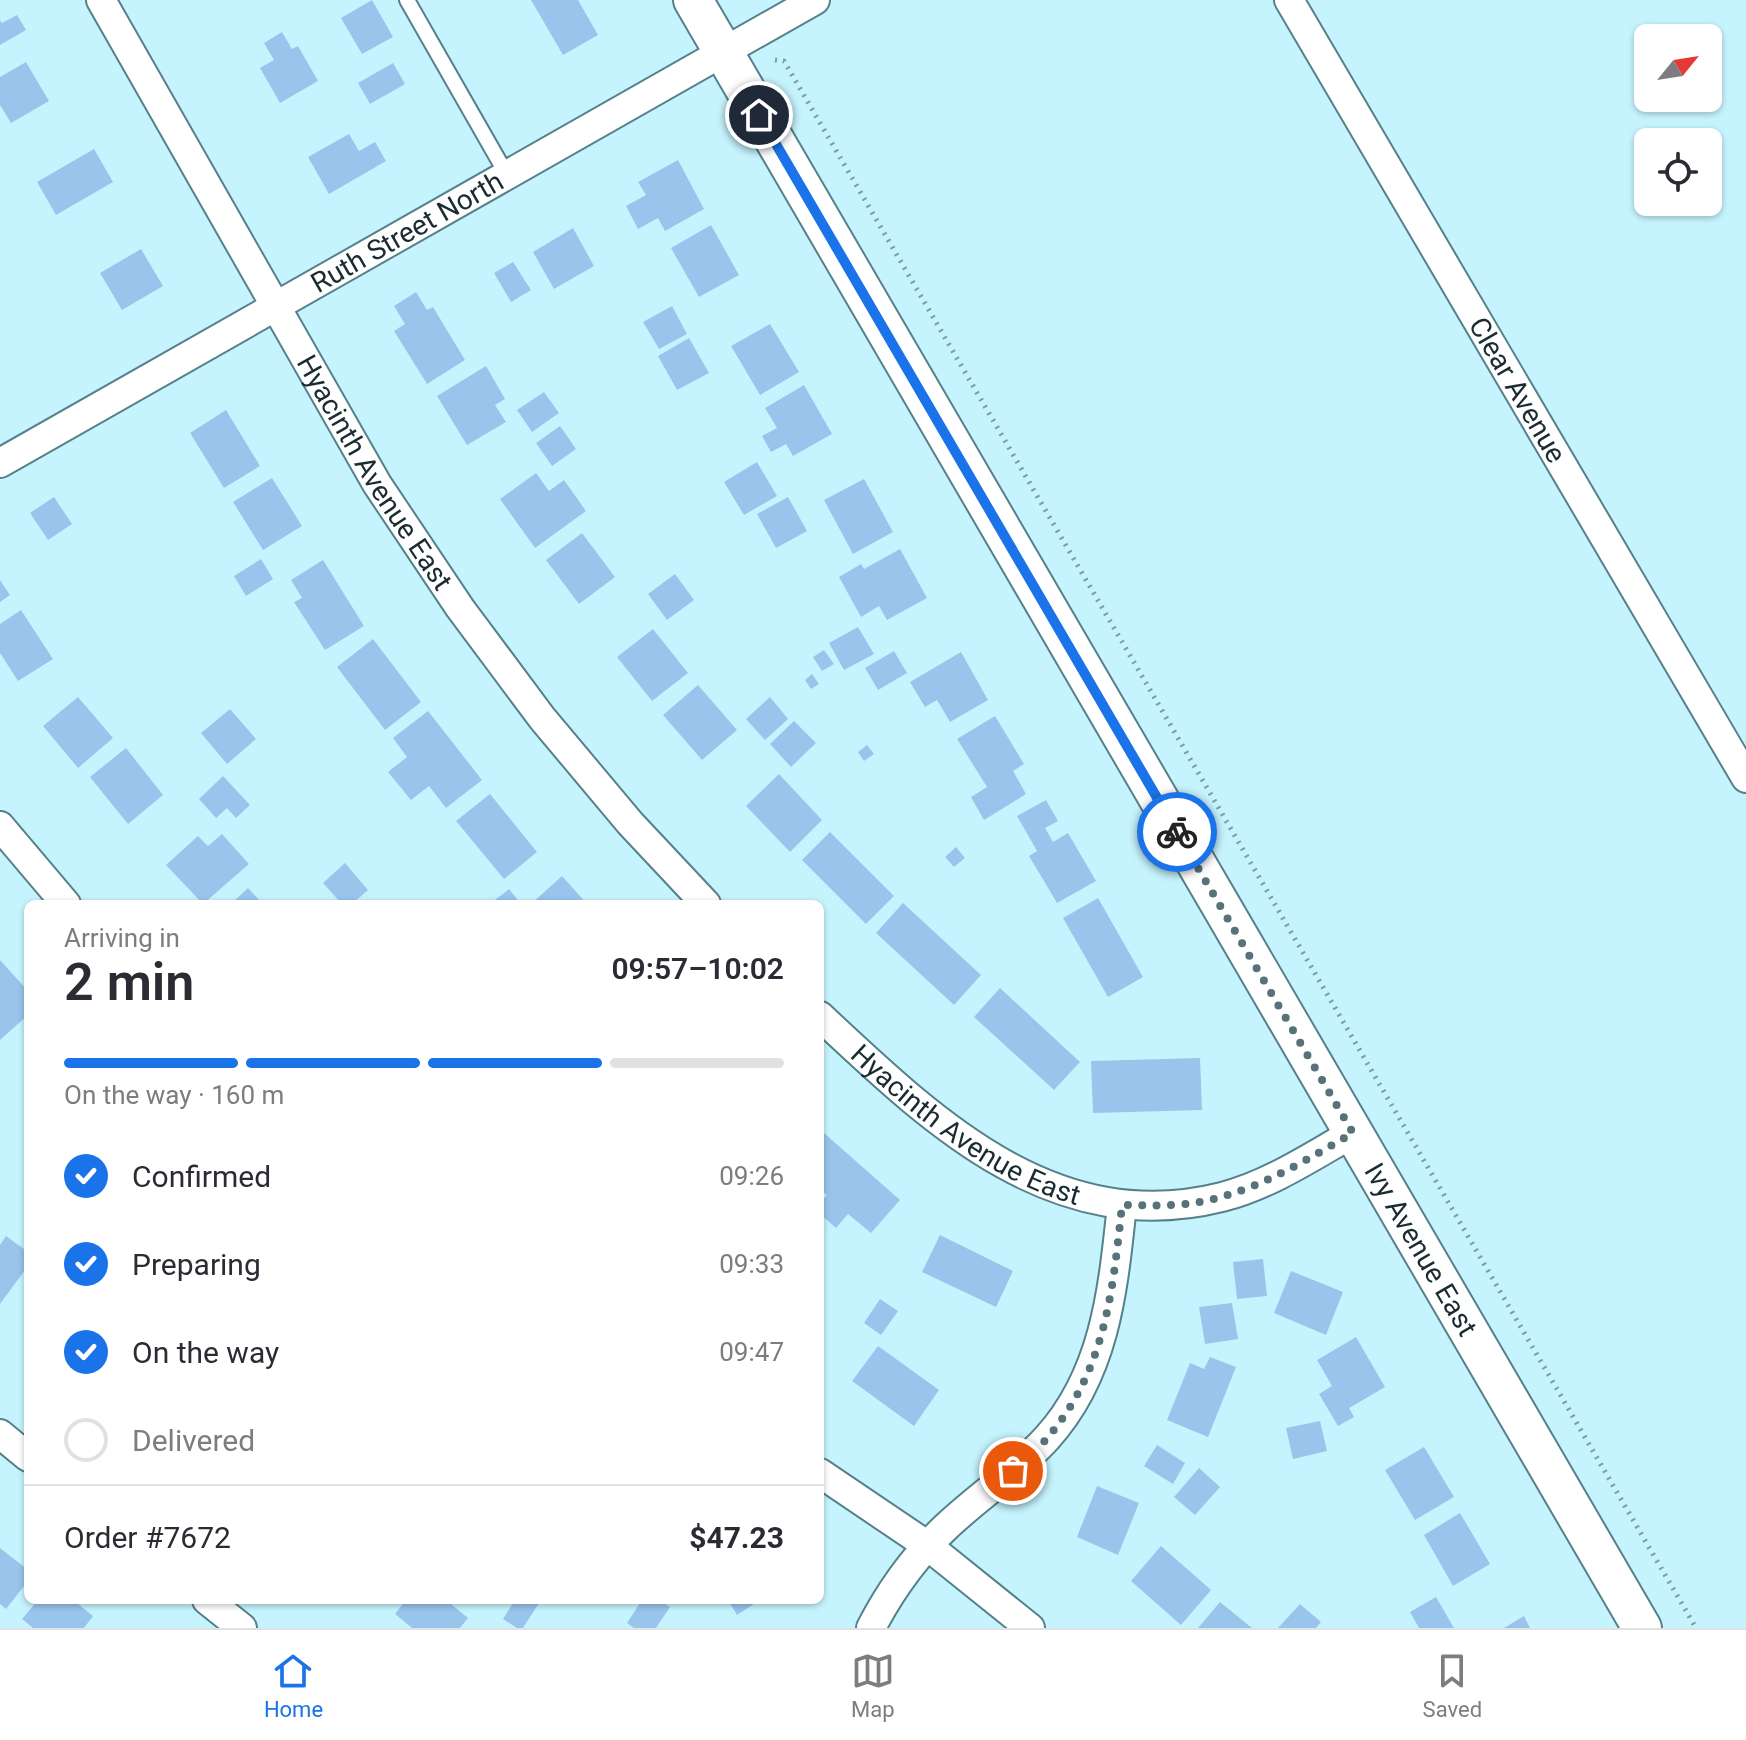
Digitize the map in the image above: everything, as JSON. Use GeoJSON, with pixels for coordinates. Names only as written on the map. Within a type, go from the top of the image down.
{"type":"FeatureCollection","features":[{"type":"Feature","properties":{"kind":"street","name":"Hyacinth Avenue East"},"geometry":{"type":"LineString","coordinates":[[101,0],[377,484],[460,608],[542,718],[630,823],[702,900]]}},
{"type":"Feature","properties":{"kind":"street","name":"Ivy Avenue East"},"geometry":{"type":"LineString","coordinates":[[693,0],[1642,1628]]}},
{"type":"Feature","properties":{"kind":"street","name":"Ruth Street North"},"geometry":{"type":"LineString","coordinates":[[0,463],[815,0]]}},
{"type":"Feature","properties":{"kind":"street","name":"Clear Avenue"},"geometry":{"type":"LineString","coordinates":[[1289,0],[1746,778]]}},
{"type":"Feature","properties":{"kind":"street"},"geometry":{"type":"LineString","coordinates":[[0,826],[63,900]]}},
{"type":"Feature","properties":{"kind":"street","name":"Hyacinth Avenue East"},"geometry":{"type":"LineString","coordinates":[[824,1020],[921,1106],[1018,1174],[1064,1193],[1122,1205],[1174,1205],[1223,1197],[1287,1171],[1353,1133]]}},
{"type":"Feature","properties":{"kind":"street"},"geometry":{"type":"LineString","coordinates":[[871,1628],[885,1599],[928,1546],[1049,1436],[1077,1396],[1098,1350],[1111,1302],[1122,1205]]}},
{"type":"Feature","properties":{"kind":"street"},"geometry":{"type":"LineString","coordinates":[[0,1434],[24,1454]]}},
{"type":"Feature","properties":{"kind":"street"},"geometry":{"type":"LineString","coordinates":[[824,1476],[928,1546],[1030,1628]]}},
{"type":"Feature","properties":{"kind":"street"},"geometry":{"type":"LineString","coordinates":[[212,1604],[242,1628]]}},
{"type":"Feature","properties":{"kind":"lane"},"geometry":{"type":"LineString","coordinates":[[407,0],[507,175]]}},
{"type":"Feature","properties":{"kind":"path"},"geometry":{"type":"LineString","coordinates":[[775,60],[784,61],[1696,1628]]}},
{"type":"Feature","properties":{"kind":"building"},"geometry":{"type":"Polygon","coordinates":[[[372,0],[393,37],[362,54],[341,18],[372,0]]]}},
{"type":"Feature","properties":{"kind":"building"},"geometry":{"type":"Polygon","coordinates":[[[531,0],[578,0],[598,35],[563,55],[531,0]]]}},
{"type":"Feature","properties":{"kind":"building"},"geometry":{"type":"Polygon","coordinates":[[[17,15],[26,30],[0,45],[0,20],[2,23],[17,15]]]}},
{"type":"Feature","properties":{"kind":"building"},"geometry":{"type":"Polygon","coordinates":[[[282,32],[292,49],[298,46],[318,81],[280,103],[260,68],[274,60],[264,43],[282,32]]]}},
{"type":"Feature","properties":{"kind":"building"},"geometry":{"type":"Polygon","coordinates":[[[26,62],[49,101],[11,123],[0,105],[0,77],[26,62]]]}},
{"type":"Feature","properties":{"kind":"building"},"geometry":{"type":"Polygon","coordinates":[[[393,63],[405,84],[370,104],[358,83],[393,63]]]}},
{"type":"Feature","properties":{"kind":"building"},"geometry":{"type":"Polygon","coordinates":[[[349,134],[359,151],[375,142],[386,161],[329,194],[308,157],[349,134]]]}},
{"type":"Feature","properties":{"kind":"building"},"geometry":{"type":"Polygon","coordinates":[[[94,149],[113,182],[56,215],[37,182],[94,149]]]}},
{"type":"Feature","properties":{"kind":"building"},"geometry":{"type":"Polygon","coordinates":[[[678,160],[704,209],[665,231],[658,218],[638,229],[626,206],[646,195],[638,182],[678,160]]]}},
{"type":"Feature","properties":{"kind":"building"},"geometry":{"type":"Polygon","coordinates":[[[711,225],[739,275],[699,297],[671,248],[711,225]]]}},
{"type":"Feature","properties":{"kind":"building"},"geometry":{"type":"Polygon","coordinates":[[[573,228],[594,266],[554,289],[533,252],[573,228]]]}},
{"type":"Feature","properties":{"kind":"building"},"geometry":{"type":"Polygon","coordinates":[[[141,249],[163,286],[122,310],[100,273],[141,249]]]}},
{"type":"Feature","properties":{"kind":"building"},"geometry":{"type":"Polygon","coordinates":[[[513,262],[531,290],[511,302],[494,273],[513,262]]]}},
{"type":"Feature","properties":{"kind":"building"},"geometry":{"type":"Polygon","coordinates":[[[416,292],[427,310],[433,307],[465,360],[427,384],[394,331],[405,324],[394,306],[416,292]]]}},
{"type":"Feature","properties":{"kind":"building"},"geometry":{"type":"Polygon","coordinates":[[[672,306],[687,334],[659,349],[643,322],[672,306]]]}},
{"type":"Feature","properties":{"kind":"building"},"geometry":{"type":"Polygon","coordinates":[[[770,324],[799,372],[760,395],[731,346],[770,324]]]}},
{"type":"Feature","properties":{"kind":"building"},"geometry":{"type":"Polygon","coordinates":[[[689,338],[709,373],[677,390],[658,356],[689,338]]]}},
{"type":"Feature","properties":{"kind":"building"},"geometry":{"type":"Polygon","coordinates":[[[486,366],[505,399],[495,405],[506,422],[467,445],[437,396],[486,366]]]}},
{"type":"Feature","properties":{"kind":"building"},"geometry":{"type":"Polygon","coordinates":[[[804,385],[832,434],[793,456],[786,444],[771,452],[762,436],[777,428],[765,408],[804,385]]]}},
{"type":"Feature","properties":{"kind":"building"},"geometry":{"type":"Polygon","coordinates":[[[544,392],[559,413],[532,432],[517,410],[544,392]]]}},
{"type":"Feature","properties":{"kind":"building"},"geometry":{"type":"Polygon","coordinates":[[[226,410],[260,466],[224,488],[190,433],[226,410]]]}},
{"type":"Feature","properties":{"kind":"building"},"geometry":{"type":"Polygon","coordinates":[[[560,426],[576,449],[552,466],[536,443],[560,426]]]}},
{"type":"Feature","properties":{"kind":"building"},"geometry":{"type":"Polygon","coordinates":[[[757,462],[777,496],[744,515],[724,482],[757,462]]]}},
{"type":"Feature","properties":{"kind":"building"},"geometry":{"type":"Polygon","coordinates":[[[536,473],[549,491],[564,480],[586,511],[535,548],[500,499],[536,473]]]}},
{"type":"Feature","properties":{"kind":"building"},"geometry":{"type":"Polygon","coordinates":[[[272,478],[302,526],[263,550],[233,502],[272,478]]]}},
{"type":"Feature","properties":{"kind":"building"},"geometry":{"type":"Polygon","coordinates":[[[864,479],[893,532],[853,554],[824,500],[864,479]]]}},
{"type":"Feature","properties":{"kind":"building"},"geometry":{"type":"Polygon","coordinates":[[[54,497],[72,524],[48,540],[30,513],[54,497]]]}},
{"type":"Feature","properties":{"kind":"building"},"geometry":{"type":"Polygon","coordinates":[[[788,497],[807,531],[776,548],[757,514],[788,497]]]}},
{"type":"Feature","properties":{"kind":"building"},"geometry":{"type":"Polygon","coordinates":[[[582,533],[615,577],[579,604],[546,560],[582,533]]]}},
{"type":"Feature","properties":{"kind":"building"},"geometry":{"type":"Polygon","coordinates":[[[900,549],[927,598],[887,620],[879,606],[861,617],[839,577],[861,564],[864,569],[900,549]]]}},
{"type":"Feature","properties":{"kind":"building"},"geometry":{"type":"Polygon","coordinates":[[[261,559],[273,579],[246,596],[234,576],[261,559]]]}},
{"type":"Feature","properties":{"kind":"building"},"geometry":{"type":"Polygon","coordinates":[[[323,560],[364,626],[325,650],[294,602],[302,598],[291,580],[323,560]]]}},
{"type":"Feature","properties":{"kind":"building"},"geometry":{"type":"Polygon","coordinates":[[[675,574],[694,600],[667,620],[648,594],[675,574]]]}},
{"type":"Feature","properties":{"kind":"building"},"geometry":{"type":"Polygon","coordinates":[[[0,580],[10,595],[0,602],[0,580]]]}},
{"type":"Feature","properties":{"kind":"building"},"geometry":{"type":"Polygon","coordinates":[[[21,610],[53,659],[18,681],[0,653],[0,624],[21,610]]]}},
{"type":"Feature","properties":{"kind":"building"},"geometry":{"type":"Polygon","coordinates":[[[858,627],[874,654],[844,670],[829,643],[858,627]]]}},
{"type":"Feature","properties":{"kind":"building"},"geometry":{"type":"Polygon","coordinates":[[[653,629],[688,673],[652,701],[617,657],[653,629]]]}},
{"type":"Feature","properties":{"kind":"building"},"geometry":{"type":"Polygon","coordinates":[[[373,639],[421,702],[385,730],[337,667],[373,639]]]}},
{"type":"Feature","properties":{"kind":"building"},"geometry":{"type":"Polygon","coordinates":[[[824,650],[834,664],[822,671],[813,657],[824,650]]]}},
{"type":"Feature","properties":{"kind":"building"},"geometry":{"type":"Polygon","coordinates":[[[894,651],[907,673],[878,690],[865,668],[894,651]]]}},
{"type":"Feature","properties":{"kind":"building"},"geometry":{"type":"Polygon","coordinates":[[[961,652],[988,700],[950,722],[937,700],[925,707],[910,682],[961,652]]]}},
{"type":"Feature","properties":{"kind":"building"},"geometry":{"type":"Polygon","coordinates":[[[812,674],[819,684],[811,689],[805,680],[812,674]]]}},
{"type":"Feature","properties":{"kind":"building"},"geometry":{"type":"Polygon","coordinates":[[[698,685],[737,730],[702,760],[663,715],[698,685]]]}},
{"type":"Feature","properties":{"kind":"building"},"geometry":{"type":"Polygon","coordinates":[[[78,697],[113,738],[78,768],[43,726],[78,697]]]}},
{"type":"Feature","properties":{"kind":"building"},"geometry":{"type":"Polygon","coordinates":[[[770,697],[788,719],[765,740],[746,719],[770,697]]]}},
{"type":"Feature","properties":{"kind":"building"},"geometry":{"type":"Polygon","coordinates":[[[230,709],[256,739],[227,764],[201,733],[230,709]]]}},
{"type":"Feature","properties":{"kind":"building"},"geometry":{"type":"Polygon","coordinates":[[[428,711],[482,780],[446,808],[429,786],[411,800],[388,772],[407,757],[393,738],[428,711]]]}},
{"type":"Feature","properties":{"kind":"building"},"geometry":{"type":"Polygon","coordinates":[[[995,716],[1024,764],[1013,771],[1026,794],[984,820],[971,797],[987,787],[957,739],[995,716]]]}},
{"type":"Feature","properties":{"kind":"building"},"geometry":{"type":"Polygon","coordinates":[[[794,721],[816,743],[791,767],[770,744],[794,721]]]}},
{"type":"Feature","properties":{"kind":"building"},"geometry":{"type":"Polygon","coordinates":[[[867,745],[874,754],[864,761],[858,752],[867,745]]]}},
{"type":"Feature","properties":{"kind":"building"},"geometry":{"type":"Polygon","coordinates":[[[126,748],[163,795],[128,824],[90,777],[126,748]]]}},
{"type":"Feature","properties":{"kind":"building"},"geometry":{"type":"Polygon","coordinates":[[[779,774],[822,820],[790,852],[746,806],[779,774]]]}},
{"type":"Feature","properties":{"kind":"building"},"geometry":{"type":"Polygon","coordinates":[[[223,776],[250,805],[236,818],[227,808],[216,818],[199,799],[223,776]]]}},
{"type":"Feature","properties":{"kind":"building"},"geometry":{"type":"Polygon","coordinates":[[[490,794],[537,852],[504,879],[456,821],[490,794]]]}},
{"type":"Feature","properties":{"kind":"building"},"geometry":{"type":"Polygon","coordinates":[[[1046,800],[1058,821],[1045,828],[1053,842],[1068,833],[1096,881],[1057,903],[1029,856],[1037,851],[1017,816],[1046,800]]]}},
{"type":"Feature","properties":{"kind":"building"},"geometry":{"type":"Polygon","coordinates":[[[830,832],[894,896],[866,924],[802,860],[830,832]]]}},
{"type":"Feature","properties":{"kind":"building"},"geometry":{"type":"Polygon","coordinates":[[[222,834],[249,864],[208,900],[199,900],[166,865],[198,836],[208,846],[222,834]]]}},
{"type":"Feature","properties":{"kind":"building"},"geometry":{"type":"Polygon","coordinates":[[[956,847],[965,858],[954,867],[945,857],[956,847]]]}},
{"type":"Feature","properties":{"kind":"building"},"geometry":{"type":"Polygon","coordinates":[[[345,863],[368,890],[357,900],[338,900],[323,883],[345,863]]]}},
{"type":"Feature","properties":{"kind":"building"},"geometry":{"type":"Polygon","coordinates":[[[562,876],[583,900],[535,900],[562,876]]]}},
{"type":"Feature","properties":{"kind":"building"},"geometry":{"type":"Polygon","coordinates":[[[248,888],[259,900],[235,900],[248,888]]]}},
{"type":"Feature","properties":{"kind":"building"},"geometry":{"type":"Polygon","coordinates":[[[509,889],[518,900],[495,900],[509,889]]]}},
{"type":"Feature","properties":{"kind":"building"},"geometry":{"type":"Polygon","coordinates":[[[1098,898],[1143,977],[1108,997],[1063,918],[1098,898]]]}},
{"type":"Feature","properties":{"kind":"building"},"geometry":{"type":"Polygon","coordinates":[[[903,903],[981,975],[954,1005],[876,933],[903,903]]]}},
{"type":"Feature","properties":{"kind":"building"},"geometry":{"type":"Polygon","coordinates":[[[0,960],[24,987],[24,1019],[0,1040],[0,960]]]}},
{"type":"Feature","properties":{"kind":"building"},"geometry":{"type":"Polygon","coordinates":[[[1000,988],[1080,1062],[1054,1090],[974,1017],[1000,988]]]}},
{"type":"Feature","properties":{"kind":"building"},"geometry":{"type":"Polygon","coordinates":[[[1200,1058],[1202,1110],[1093,1113],[1091,1061],[1200,1058]]]}},
{"type":"Feature","properties":{"kind":"building"},"geometry":{"type":"Polygon","coordinates":[[[824,1133],[900,1200],[871,1233],[848,1214],[836,1228],[824,1218],[824,1198],[827,1195],[824,1192],[824,1133]]]}},
{"type":"Feature","properties":{"kind":"building"},"geometry":{"type":"Polygon","coordinates":[[[940,1235],[1013,1271],[996,1307],[922,1272],[940,1235]]]}},
{"type":"Feature","properties":{"kind":"building"},"geometry":{"type":"Polygon","coordinates":[[[6,1236],[24,1249],[24,1271],[0,1304],[0,1245],[6,1236]]]}},
{"type":"Feature","properties":{"kind":"building"},"geometry":{"type":"Polygon","coordinates":[[[1263,1259],[1267,1296],[1237,1299],[1233,1262],[1263,1259]]]}},
{"type":"Feature","properties":{"kind":"building"},"geometry":{"type":"Polygon","coordinates":[[[1291,1271],[1343,1292],[1326,1335],[1274,1313],[1291,1271]]]}},
{"type":"Feature","properties":{"kind":"building"},"geometry":{"type":"Polygon","coordinates":[[[880,1299],[898,1311],[881,1335],[864,1323],[880,1299]]]}},
{"type":"Feature","properties":{"kind":"building"},"geometry":{"type":"Polygon","coordinates":[[[1232,1303],[1238,1339],[1205,1344],[1199,1307],[1232,1303]]]}},
{"type":"Feature","properties":{"kind":"building"},"geometry":{"type":"Polygon","coordinates":[[[1356,1337],[1385,1387],[1349,1408],[1354,1417],[1338,1426],[1319,1394],[1332,1386],[1317,1360],[1356,1337]]]}},
{"type":"Feature","properties":{"kind":"building"},"geometry":{"type":"Polygon","coordinates":[[[878,1346],[939,1390],[914,1426],[852,1381],[878,1346]]]}},
{"type":"Feature","properties":{"kind":"building"},"geometry":{"type":"Polygon","coordinates":[[[1210,1357],[1236,1367],[1208,1437],[1167,1420],[1190,1363],[1204,1369],[1210,1357]]]}},
{"type":"Feature","properties":{"kind":"building"},"geometry":{"type":"Polygon","coordinates":[[[1320,1421],[1327,1451],[1293,1459],[1286,1428],[1320,1421]]]}},
{"type":"Feature","properties":{"kind":"building"},"geometry":{"type":"Polygon","coordinates":[[[1157,1445],[1185,1463],[1173,1484],[1144,1466],[1157,1445]]]}},
{"type":"Feature","properties":{"kind":"building"},"geometry":{"type":"Polygon","coordinates":[[[1424,1447],[1454,1497],[1415,1520],[1385,1470],[1424,1447]]]}},
{"type":"Feature","properties":{"kind":"building"},"geometry":{"type":"Polygon","coordinates":[[[1199,1468],[1220,1487],[1195,1515],[1174,1497],[1199,1468]]]}},
{"type":"Feature","properties":{"kind":"building"},"geometry":{"type":"Polygon","coordinates":[[[1097,1486],[1139,1503],[1118,1555],[1077,1537],[1097,1486]]]}},
{"type":"Feature","properties":{"kind":"building"},"geometry":{"type":"Polygon","coordinates":[[[1460,1513],[1490,1564],[1453,1586],[1424,1535],[1460,1513]]]}},
{"type":"Feature","properties":{"kind":"building"},"geometry":{"type":"Polygon","coordinates":[[[1161,1546],[1211,1590],[1181,1625],[1131,1581],[1161,1546]]]}},
{"type":"Feature","properties":{"kind":"building"},"geometry":{"type":"Polygon","coordinates":[[[0,1548],[24,1567],[24,1586],[6,1609],[0,1604],[0,1548]]]}},
{"type":"Feature","properties":{"kind":"building"},"geometry":{"type":"Polygon","coordinates":[[[1436,1597],[1454,1628],[1419,1628],[1410,1612],[1436,1597]]]}},
{"type":"Feature","properties":{"kind":"building"},"geometry":{"type":"Polygon","coordinates":[[[1220,1602],[1252,1628],[1198,1628],[1220,1602]]]}},
{"type":"Feature","properties":{"kind":"building"},"geometry":{"type":"Polygon","coordinates":[[[35,1604],[78,1604],[93,1616],[84,1628],[33,1628],[22,1619],[35,1604]]]}},
{"type":"Feature","properties":{"kind":"building"},"geometry":{"type":"Polygon","coordinates":[[[403,1604],[451,1604],[468,1618],[460,1628],[412,1628],[395,1614],[403,1604]]]}},
{"type":"Feature","properties":{"kind":"building"},"geometry":{"type":"Polygon","coordinates":[[[512,1604],[538,1604],[523,1628],[517,1628],[503,1619],[512,1604]]]}},
{"type":"Feature","properties":{"kind":"building"},"geometry":{"type":"Polygon","coordinates":[[[639,1604],[665,1604],[670,1607],[656,1628],[634,1628],[627,1623],[639,1604]]]}},
{"type":"Feature","properties":{"kind":"building"},"geometry":{"type":"Polygon","coordinates":[[[730,1604],[754,1604],[737,1615],[730,1604]]]}},
{"type":"Feature","properties":{"kind":"building"},"geometry":{"type":"Polygon","coordinates":[[[1300,1604],[1321,1622],[1316,1628],[1278,1628],[1300,1604]]]}},
{"type":"Feature","properties":{"kind":"building"},"geometry":{"type":"Polygon","coordinates":[[[1524,1616],[1530,1628],[1504,1628],[1524,1616]]]}},
{"type":"Feature","properties":{"kind":"way so far"},"geometry":{"type":"LineString","coordinates":[[1013,1471],[1049,1436],[1077,1396],[1098,1350],[1111,1302],[1122,1205],[1174,1205],[1223,1197],[1287,1171],[1353,1133],[1177,832]]}},
{"type":"Feature","properties":{"kind":"route"},"geometry":{"type":"LineString","coordinates":[[759,115],[1177,832]]}}]}
